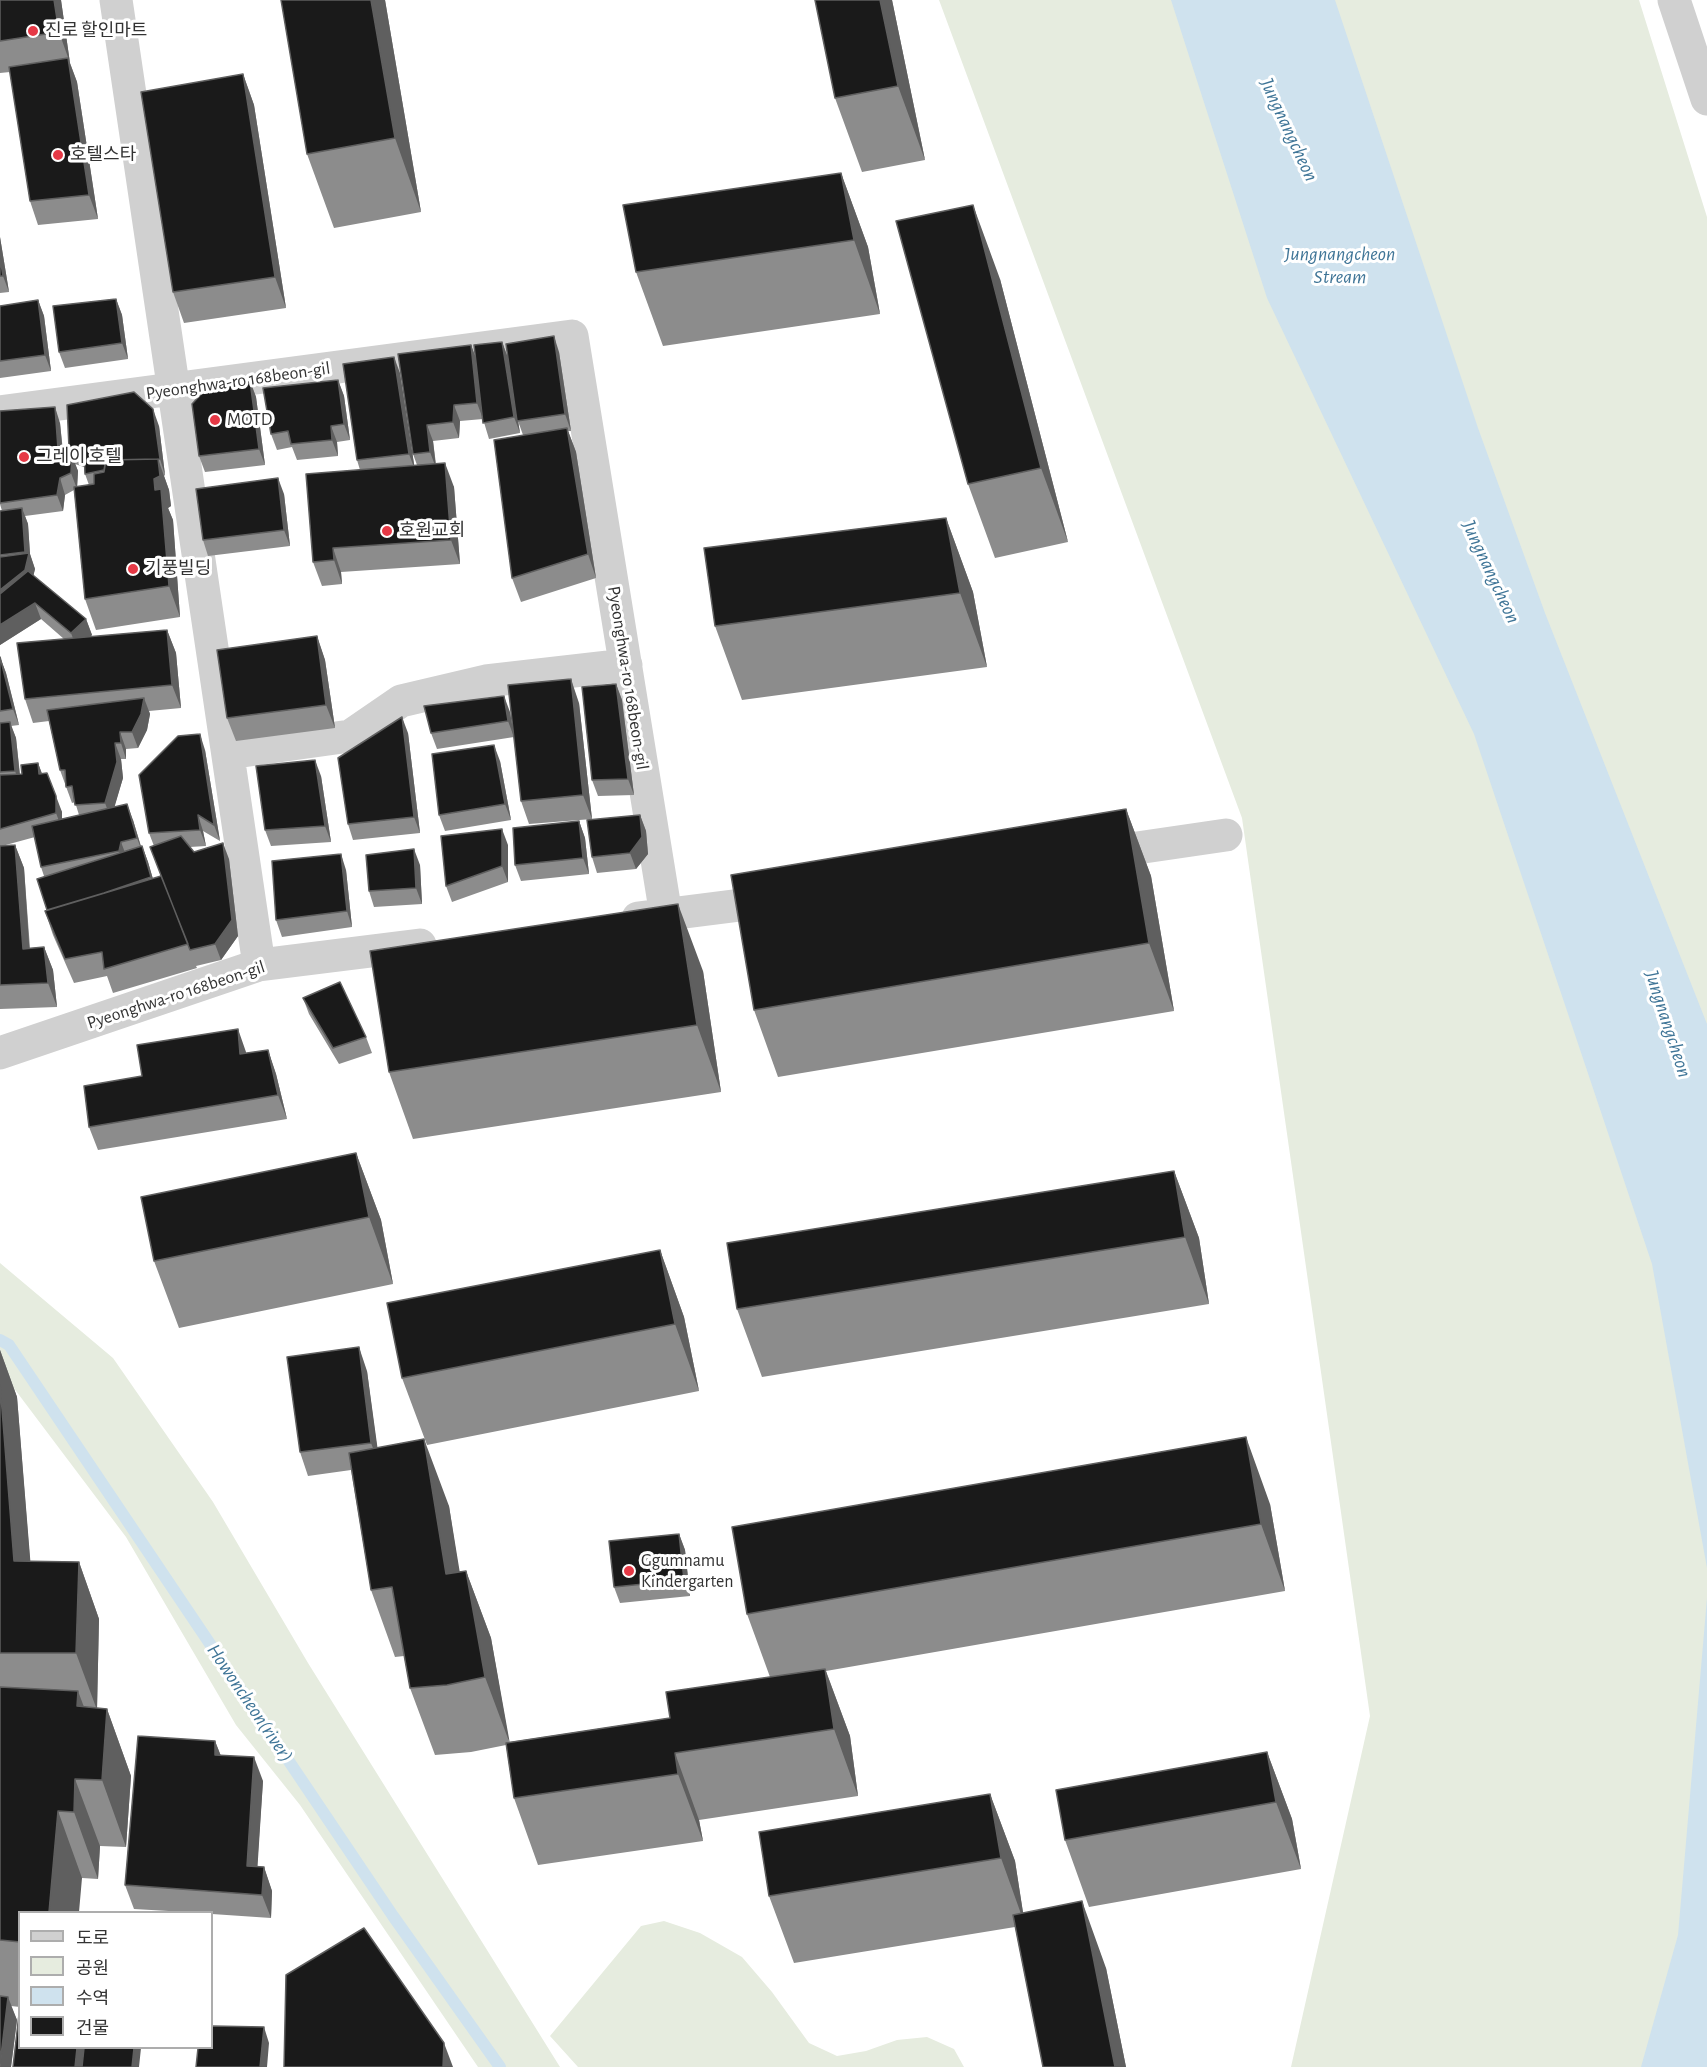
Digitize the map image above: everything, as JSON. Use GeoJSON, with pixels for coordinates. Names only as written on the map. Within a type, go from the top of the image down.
{"type":"FeatureCollection","features":[{"type":"Feature","properties":{"kind":"street"},"geometry":{"type":"LineString","coordinates":[[116,0],[259,965]]}},
{"type":"Feature","properties":{"kind":"street"},"geometry":{"type":"LineString","coordinates":[[1674,0],[1707,99]]}},
{"type":"Feature","properties":{"kind":"street","name":"Pyeonghwa-ro 168beon-gil"},"geometry":{"type":"LineString","coordinates":[[0,412],[573,336],[666,915]]}},
{"type":"Feature","properties":{"kind":"street"},"geometry":{"type":"LineString","coordinates":[[228,753],[350,736],[401,701],[486,681],[626,665]]}},
{"type":"Feature","properties":{"kind":"street"},"geometry":{"type":"LineString","coordinates":[[1062,859],[1226,835]]}},
{"type":"Feature","properties":{"kind":"street"},"geometry":{"type":"LineString","coordinates":[[608,922],[815,895]]}},
{"type":"Feature","properties":{"kind":"street","name":"Pyeonghwa-ro 168beon-gil"},"geometry":{"type":"LineString","coordinates":[[0,1053],[259,965],[445,942]]}},
{"type":"Feature","properties":{"kind":"green space"},"geometry":{"type":"Polygon","coordinates":[[[939,0],[1639,0],[1707,217],[1707,2067],[1291,2067],[1370,1716],[1242,818],[939,0]]]}},
{"type":"Feature","properties":{"kind":"green space"},"geometry":{"type":"Polygon","coordinates":[[[0,1263],[113,1358],[213,1502],[308,1663],[560,2067],[478,2067],[300,1805],[236,1725],[126,1537],[10,1383],[0,1379],[0,1263]]]}},
{"type":"Feature","properties":{"kind":"green space"},"geometry":{"type":"Polygon","coordinates":[[[664,1921],[700,1933],[742,1957],[772,1992],[809,2043],[837,2056],[866,2051],[897,2040],[927,2037],[954,2049],[964,2067],[578,2067],[550,2036],[641,1926],[664,1921]]]}},
{"type":"Feature","properties":{"kind":"water","name":"Jungnangcheon Stream"},"geometry":{"type":"Polygon","coordinates":[[[1171,0],[1335,0],[1478,428],[1545,613],[1707,1024],[1707,1568],[1652,1264],[1474,734],[1267,298],[1171,0]]]}},
{"type":"Feature","properties":{"kind":"water"},"geometry":{"type":"Polygon","coordinates":[[[1707,1598],[1707,2067],[1641,2067],[1678,1935],[1707,1598]]]}},
{"type":"Feature","properties":{"kind":"building"},"geometry":{"type":"Polygon","coordinates":[[[0,0],[54,0],[59,32],[0,41],[0,0]]]}},
{"type":"Feature","properties":{"kind":"building"},"geometry":{"type":"Polygon","coordinates":[[[281,0],[371,0],[395,138],[307,154],[281,0]]]}},
{"type":"Feature","properties":{"kind":"building"},"geometry":{"type":"Polygon","coordinates":[[[815,0],[880,0],[898,86],[835,98],[815,0]]]}},
{"type":"Feature","properties":{"kind":"building","name":"호텔스타"},"geometry":{"type":"Polygon","coordinates":[[[68,58],[89,195],[30,201],[9,67],[68,58]]]}},
{"type":"Feature","properties":{"kind":"building"},"geometry":{"type":"Polygon","coordinates":[[[243,74],[275,277],[173,292],[141,92],[243,74]]]}},
{"type":"Feature","properties":{"kind":"building"},"geometry":{"type":"Polygon","coordinates":[[[841,173],[854,240],[636,272],[623,205],[841,173]]]}},
{"type":"Feature","properties":{"kind":"building"},"geometry":{"type":"Polygon","coordinates":[[[973,205],[1041,468],[968,484],[896,221],[973,205]]]}},
{"type":"Feature","properties":{"kind":"building"},"geometry":{"type":"Polygon","coordinates":[[[0,258],[3,276],[0,276],[0,258]]]}},
{"type":"Feature","properties":{"kind":"building"},"geometry":{"type":"Polygon","coordinates":[[[116,299],[122,343],[59,352],[53,306],[116,299]]]}},
{"type":"Feature","properties":{"kind":"building"},"geometry":{"type":"Polygon","coordinates":[[[38,300],[45,355],[0,361],[0,306],[38,300]]]}},
{"type":"Feature","properties":{"kind":"building"},"geometry":{"type":"Polygon","coordinates":[[[554,336],[565,414],[517,421],[506,344],[554,336]]]}},
{"type":"Feature","properties":{"kind":"building"},"geometry":{"type":"Polygon","coordinates":[[[502,342],[514,417],[483,423],[474,345],[502,342]]]}},
{"type":"Feature","properties":{"kind":"building"},"geometry":{"type":"Polygon","coordinates":[[[471,345],[477,403],[454,405],[453,422],[427,425],[430,452],[413,454],[398,354],[471,345]]]}},
{"type":"Feature","properties":{"kind":"building"},"geometry":{"type":"Polygon","coordinates":[[[394,357],[409,454],[357,460],[343,364],[394,357]]]}},
{"type":"Feature","properties":{"kind":"building"},"geometry":{"type":"Polygon","coordinates":[[[338,380],[344,424],[331,426],[332,440],[291,444],[288,431],[271,434],[263,388],[338,380]]]}},
{"type":"Feature","properties":{"kind":"building"},"geometry":{"type":"Polygon","coordinates":[[[250,381],[259,449],[199,456],[192,404],[206,389],[250,381]]]}},
{"type":"Feature","properties":{"kind":"building"},"geometry":{"type":"Polygon","coordinates":[[[134,392],[153,409],[160,459],[106,460],[104,470],[85,474],[84,453],[69,448],[67,405],[134,392]]]}},
{"type":"Feature","properties":{"kind":"building"},"geometry":{"type":"Polygon","coordinates":[[[55,407],[58,449],[72,455],[71,473],[60,478],[57,495],[0,503],[0,411],[55,407]]]}},
{"type":"Feature","properties":{"kind":"building"},"geometry":{"type":"Polygon","coordinates":[[[567,428],[588,554],[512,578],[494,440],[567,428]]]}},
{"type":"Feature","properties":{"kind":"building","name":"기풍빌딩"},"geometry":{"type":"Polygon","coordinates":[[[158,459],[160,476],[154,479],[155,490],[161,489],[169,586],[85,599],[74,487],[94,484],[94,474],[104,472],[106,460],[158,459]]]}},
{"type":"Feature","properties":{"kind":"building","name":"호원교회"},"geometry":{"type":"Polygon","coordinates":[[[445,463],[451,540],[333,548],[334,560],[313,562],[306,474],[445,463]]]}},
{"type":"Feature","properties":{"kind":"building"},"geometry":{"type":"Polygon","coordinates":[[[278,478],[284,530],[203,540],[196,489],[278,478]]]}},
{"type":"Feature","properties":{"kind":"building"},"geometry":{"type":"Polygon","coordinates":[[[22,508],[25,552],[0,555],[0,511],[22,508]]]}},
{"type":"Feature","properties":{"kind":"building"},"geometry":{"type":"Polygon","coordinates":[[[946,518],[960,593],[715,626],[704,548],[946,518]]]}},
{"type":"Feature","properties":{"kind":"building"},"geometry":{"type":"Polygon","coordinates":[[[29,553],[25,570],[0,590],[0,557],[29,553]]]}},
{"type":"Feature","properties":{"kind":"building"},"geometry":{"type":"Polygon","coordinates":[[[28,571],[86,619],[71,633],[35,603],[0,625],[0,594],[28,571]]]}},
{"type":"Feature","properties":{"kind":"building"},"geometry":{"type":"Polygon","coordinates":[[[167,630],[172,685],[25,699],[17,643],[167,630]]]}},
{"type":"Feature","properties":{"kind":"building"},"geometry":{"type":"Polygon","coordinates":[[[317,636],[326,705],[227,718],[217,650],[317,636]]]}},
{"type":"Feature","properties":{"kind":"building"},"geometry":{"type":"Polygon","coordinates":[[[0,657],[13,709],[0,711],[0,657]]]}},
{"type":"Feature","properties":{"kind":"building"},"geometry":{"type":"Polygon","coordinates":[[[571,679],[583,795],[521,801],[508,685],[571,679]]]}},
{"type":"Feature","properties":{"kind":"building"},"geometry":{"type":"Polygon","coordinates":[[[616,684],[628,779],[592,780],[582,687],[616,684]]]}},
{"type":"Feature","properties":{"kind":"building"},"geometry":{"type":"Polygon","coordinates":[[[504,696],[508,721],[431,733],[424,706],[504,696]]]}},
{"type":"Feature","properties":{"kind":"building"},"geometry":{"type":"Polygon","coordinates":[[[144,698],[141,714],[132,732],[120,732],[121,743],[115,743],[117,762],[105,803],[75,805],[72,786],[66,787],[65,770],[60,770],[47,710],[144,698]]]}},
{"type":"Feature","properties":{"kind":"building"},"geometry":{"type":"Polygon","coordinates":[[[402,717],[414,817],[348,824],[338,758],[402,717]]]}},
{"type":"Feature","properties":{"kind":"building"},"geometry":{"type":"Polygon","coordinates":[[[10,722],[15,771],[0,772],[0,723],[10,722]]]}},
{"type":"Feature","properties":{"kind":"building"},"geometry":{"type":"Polygon","coordinates":[[[200,734],[214,825],[198,815],[200,830],[149,833],[139,775],[178,736],[200,734]]]}},
{"type":"Feature","properties":{"kind":"building"},"geometry":{"type":"Polygon","coordinates":[[[494,745],[505,804],[439,815],[432,754],[494,745]]]}},
{"type":"Feature","properties":{"kind":"building"},"geometry":{"type":"Polygon","coordinates":[[[315,760],[325,826],[265,830],[256,766],[315,760]]]}},
{"type":"Feature","properties":{"kind":"building"},"geometry":{"type":"Polygon","coordinates":[[[38,763],[39,774],[47,773],[56,796],[56,813],[0,829],[0,775],[22,774],[21,765],[38,763]]]}},
{"type":"Feature","properties":{"kind":"building"},"geometry":{"type":"Polygon","coordinates":[[[127,804],[137,838],[121,842],[119,851],[41,867],[32,826],[127,804]]]}},
{"type":"Feature","properties":{"kind":"building"},"geometry":{"type":"Polygon","coordinates":[[[1126,809],[1149,943],[754,1010],[731,875],[1126,809]]]}},
{"type":"Feature","properties":{"kind":"building"},"geometry":{"type":"Polygon","coordinates":[[[640,815],[642,837],[630,853],[592,857],[587,820],[640,815]]]}},
{"type":"Feature","properties":{"kind":"building"},"geometry":{"type":"Polygon","coordinates":[[[579,821],[583,858],[515,865],[513,828],[579,821]]]}},
{"type":"Feature","properties":{"kind":"building"},"geometry":{"type":"Polygon","coordinates":[[[502,829],[502,866],[446,886],[441,836],[502,829]]]}},
{"type":"Feature","properties":{"kind":"building"},"geometry":{"type":"Polygon","coordinates":[[[181,836],[194,852],[223,843],[232,920],[215,944],[190,950],[150,847],[181,836]]]}},
{"type":"Feature","properties":{"kind":"building"},"geometry":{"type":"Polygon","coordinates":[[[15,845],[23,949],[44,947],[48,983],[0,985],[0,846],[15,845]]]}},
{"type":"Feature","properties":{"kind":"building"},"geometry":{"type":"Polygon","coordinates":[[[142,846],[151,877],[47,910],[37,879],[142,846]]]}},
{"type":"Feature","properties":{"kind":"building"},"geometry":{"type":"Polygon","coordinates":[[[414,849],[416,888],[369,891],[366,855],[414,849]]]}},
{"type":"Feature","properties":{"kind":"building"},"geometry":{"type":"Polygon","coordinates":[[[341,854],[347,911],[276,920],[272,861],[341,854]]]}},
{"type":"Feature","properties":{"kind":"building"},"geometry":{"type":"Polygon","coordinates":[[[161,876],[188,944],[104,969],[102,952],[65,959],[45,911],[161,876]]]}},
{"type":"Feature","properties":{"kind":"building"},"geometry":{"type":"Polygon","coordinates":[[[678,904],[697,1025],[389,1072],[370,951],[678,904]]]}},
{"type":"Feature","properties":{"kind":"building"},"geometry":{"type":"Polygon","coordinates":[[[340,982],[366,1037],[333,1048],[303,998],[340,982]]]}},
{"type":"Feature","properties":{"kind":"building"},"geometry":{"type":"Polygon","coordinates":[[[238,1029],[240,1054],[268,1050],[278,1095],[89,1127],[84,1086],[142,1076],[137,1045],[238,1029]]]}},
{"type":"Feature","properties":{"kind":"building"},"geometry":{"type":"Polygon","coordinates":[[[356,1153],[369,1217],[154,1261],[141,1197],[356,1153]]]}},
{"type":"Feature","properties":{"kind":"building"},"geometry":{"type":"Polygon","coordinates":[[[1174,1171],[1185,1237],[737,1309],[727,1243],[1174,1171]]]}},
{"type":"Feature","properties":{"kind":"building"},"geometry":{"type":"Polygon","coordinates":[[[660,1250],[675,1324],[402,1378],[387,1303],[660,1250]]]}},
{"type":"Feature","properties":{"kind":"building"},"geometry":{"type":"Polygon","coordinates":[[[359,1347],[371,1443],[300,1452],[287,1357],[359,1347]]]}},
{"type":"Feature","properties":{"kind":"building"},"geometry":{"type":"Polygon","coordinates":[[[0,1384],[14,1561],[79,1562],[76,1653],[0,1653],[0,1384]]]}},
{"type":"Feature","properties":{"kind":"building"},"geometry":{"type":"Polygon","coordinates":[[[1246,1437],[1261,1524],[747,1614],[732,1527],[1246,1437]]]}},
{"type":"Feature","properties":{"kind":"building"},"geometry":{"type":"Polygon","coordinates":[[[424,1439],[446,1574],[466,1571],[485,1677],[447,1685],[410,1688],[392,1587],[371,1590],[349,1453],[424,1439]]]}},
{"type":"Feature","properties":{"kind":"building"},"geometry":{"type":"Polygon","coordinates":[[[679,1534],[684,1580],[614,1587],[609,1541],[679,1534]]]}},
{"type":"Feature","properties":{"kind":"building"},"geometry":{"type":"Polygon","coordinates":[[[825,1669],[834,1729],[675,1753],[678,1774],[514,1798],[506,1743],[670,1718],[666,1692],[825,1669]]]}},
{"type":"Feature","properties":{"kind":"building"},"geometry":{"type":"Polygon","coordinates":[[[0,1687],[78,1691],[77,1706],[107,1709],[102,1780],[75,1779],[74,1812],[58,1811],[49,1911],[18,1911],[18,1942],[0,1940],[0,1687]]]}},
{"type":"Feature","properties":{"kind":"building"},"geometry":{"type":"Polygon","coordinates":[[[138,1736],[215,1741],[215,1755],[254,1757],[247,1866],[264,1867],[262,1895],[125,1885],[138,1736]]]}},
{"type":"Feature","properties":{"kind":"building"},"geometry":{"type":"Polygon","coordinates":[[[1267,1752],[1276,1802],[1065,1840],[1056,1790],[1267,1752]]]}},
{"type":"Feature","properties":{"kind":"building"},"geometry":{"type":"Polygon","coordinates":[[[990,1794],[1001,1858],[769,1896],[759,1832],[990,1794]]]}},
{"type":"Feature","properties":{"kind":"building"},"geometry":{"type":"Polygon","coordinates":[[[1082,1901],[1115,2067],[1043,2067],[1013,1915],[1082,1901]]]}},
{"type":"Feature","properties":{"kind":"building"},"geometry":{"type":"Polygon","coordinates":[[[364,1928],[444,2043],[443,2067],[284,2067],[286,1975],[364,1928]]]}},
{"type":"Feature","properties":{"kind":"building"},"geometry":{"type":"Polygon","coordinates":[[[0,1996],[8,1997],[0,2064],[0,1996]]]}},
{"type":"Feature","properties":{"kind":"building"},"geometry":{"type":"Polygon","coordinates":[[[18,2023],[18,2049],[77,2049],[75,2067],[13,2067],[18,2023]]]}},
{"type":"Feature","properties":{"kind":"building"},"geometry":{"type":"Polygon","coordinates":[[[213,2026],[264,2027],[260,2067],[196,2067],[198,2049],[213,2049],[213,2026]]]}},
{"type":"Feature","properties":{"kind":"building"},"geometry":{"type":"Polygon","coordinates":[[[84,2049],[134,2049],[132,2067],[82,2067],[84,2049]]]}},
{"type":"Feature","properties":{"kind":"waterway","name":"Howoncheon(river)"},"geometry":{"type":"LineString","coordinates":[[0,1340],[9,1345],[393,1916],[500,2067]]}},
{"type":"Feature","properties":{"kind":"place","name":"진로 할인마트"},"geometry":{"type":"Point","coordinates":[33,31]}},
{"type":"Feature","properties":{"kind":"place","name":"호텔스타"},"geometry":{"type":"Point","coordinates":[58,155]}},
{"type":"Feature","properties":{"kind":"place","name":"MOTD"},"geometry":{"type":"Point","coordinates":[215,420]}},
{"type":"Feature","properties":{"kind":"place","name":"그레이 호텔"},"geometry":{"type":"Point","coordinates":[24,457]}},
{"type":"Feature","properties":{"kind":"place","name":"호원교회"},"geometry":{"type":"Point","coordinates":[387,531]}},
{"type":"Feature","properties":{"kind":"place","name":"기풍빌딩"},"geometry":{"type":"Point","coordinates":[133,569]}},
{"type":"Feature","properties":{"kind":"place","name":"Ggumnamu Kindergarten"},"geometry":{"type":"Point","coordinates":[629,1571]}},
{"type":"Feature","properties":{"kind":"water label","name":"Jungnangcheon"},"geometry":{"type":"Point","coordinates":[1289,130]}},
{"type":"Feature","properties":{"kind":"water label","name":"Jungnangcheon"},"geometry":{"type":"Point","coordinates":[1491,572]}},
{"type":"Feature","properties":{"kind":"water label","name":"Jungnangcheon"},"geometry":{"type":"Point","coordinates":[1668,1024]}}]}
